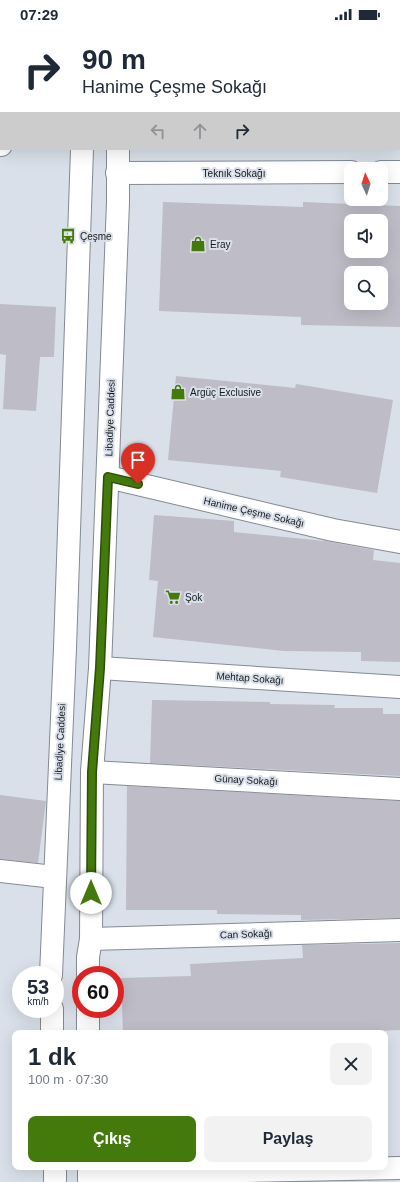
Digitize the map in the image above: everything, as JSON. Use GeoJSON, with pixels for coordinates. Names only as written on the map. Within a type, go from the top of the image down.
{"type":"FeatureCollection","features":[{"type":"Feature","properties":{"kind":"street","name":"Libadiye Caddesi"},"geometry":{"type":"LineString","coordinates":[[51,966],[65,648],[82,150]]}},
{"type":"Feature","properties":{"kind":"street","name":"Libadiye Caddesi"},"geometry":{"type":"LineString","coordinates":[[88,966],[91,939],[92,772],[100,668],[108,477],[118,202],[118,150]]}},
{"type":"Feature","properties":{"kind":"street","name":"Teknık Sokağı"},"geometry":{"type":"LineString","coordinates":[[117,173],[344,172]]}},
{"type":"Feature","properties":{"kind":"street"},"geometry":{"type":"LineString","coordinates":[[388,172],[400,172]]}},
{"type":"Feature","properties":{"kind":"street","name":"Hanime Çeşme Sokağı"},"geometry":{"type":"LineString","coordinates":[[108,477],[333,530],[400,542]]}},
{"type":"Feature","properties":{"kind":"street","name":"Mehtap Sokağı"},"geometry":{"type":"LineString","coordinates":[[100,668],[400,687]]}},
{"type":"Feature","properties":{"kind":"street","name":"Günay Sokağı"},"geometry":{"type":"LineString","coordinates":[[92,772],[400,789]]}},
{"type":"Feature","properties":{"kind":"street"},"geometry":{"type":"LineString","coordinates":[[0,871],[54,877]]}},
{"type":"Feature","properties":{"kind":"street","name":"Can Sokağı"},"geometry":{"type":"LineString","coordinates":[[91,939],[400,930]]}},
{"type":"Feature","properties":{"kind":"street"},"geometry":{"type":"LineString","coordinates":[[52,1018],[52,1030]]}},
{"type":"Feature","properties":{"kind":"street"},"geometry":{"type":"LineString","coordinates":[[88,1018],[88,1030]]}},
{"type":"Feature","properties":{"kind":"street"},"geometry":{"type":"LineString","coordinates":[[388,1168],[400,1168]]}},
{"type":"Feature","properties":{"kind":"street"},"geometry":{"type":"LineString","coordinates":[[55,1170],[55,1182]]}},
{"type":"Feature","properties":{"kind":"street"},"geometry":{"type":"LineString","coordinates":[[89,1174],[296,1170]]}},
{"type":"Feature","properties":{"kind":"building"},"geometry":{"type":"Polygon","coordinates":[[[163,202],[303,207],[303,202],[344,204],[344,206],[400,206],[400,327],[301,325],[301,317],[159,311],[163,202]]]}},
{"type":"Feature","properties":{"kind":"building"},"geometry":{"type":"Polygon","coordinates":[[[0,304],[56,307],[54,357],[40,357],[36,411],[3,409],[6,355],[0,354],[0,304]]]}},
{"type":"Feature","properties":{"kind":"building"},"geometry":{"type":"Polygon","coordinates":[[[176,376],[295,388],[296,384],[393,400],[377,493],[280,477],[281,471],[168,460],[176,376]]]}},
{"type":"Feature","properties":{"kind":"building"},"geometry":{"type":"Polygon","coordinates":[[[154,515],[234,521],[234,532],[325,541],[374,550],[373,560],[400,563],[400,662],[361,661],[361,652],[284,651],[153,637],[158,581],[149,580],[154,515]]]}},
{"type":"Feature","properties":{"kind":"building"},"geometry":{"type":"Polygon","coordinates":[[[152,700],[270,702],[270,704],[335,705],[334,708],[383,708],[383,714],[400,714],[400,776],[150,763],[152,700]]]}},
{"type":"Feature","properties":{"kind":"building"},"geometry":{"type":"Polygon","coordinates":[[[127,786],[400,801],[400,918],[301,920],[301,915],[217,914],[217,910],[126,910],[127,786]]]}},
{"type":"Feature","properties":{"kind":"building"},"geometry":{"type":"Polygon","coordinates":[[[0,795],[46,801],[38,863],[0,859],[0,795]]]}},
{"type":"Feature","properties":{"kind":"building"},"geometry":{"type":"Polygon","coordinates":[[[400,943],[400,1030],[123,1030],[124,978],[191,976],[190,964],[303,958],[302,945],[400,943]]]}},
{"type":"Feature","properties":{"kind":"place","name":"Çeşme"},"geometry":{"type":"Point","coordinates":[68,236]}},
{"type":"Feature","properties":{"kind":"place","name":"Eray"},"geometry":{"type":"Point","coordinates":[198,244]}},
{"type":"Feature","properties":{"kind":"place","name":"Argüç Exclusive"},"geometry":{"type":"Point","coordinates":[178,392]}},
{"type":"Feature","properties":{"kind":"place","name":"Şok"},"geometry":{"type":"Point","coordinates":[173,597]}},
{"type":"Feature","properties":{"kind":"route"},"geometry":{"type":"LineString","coordinates":[[91,893],[92,772],[100,668],[108,477],[138,484]]}}]}
